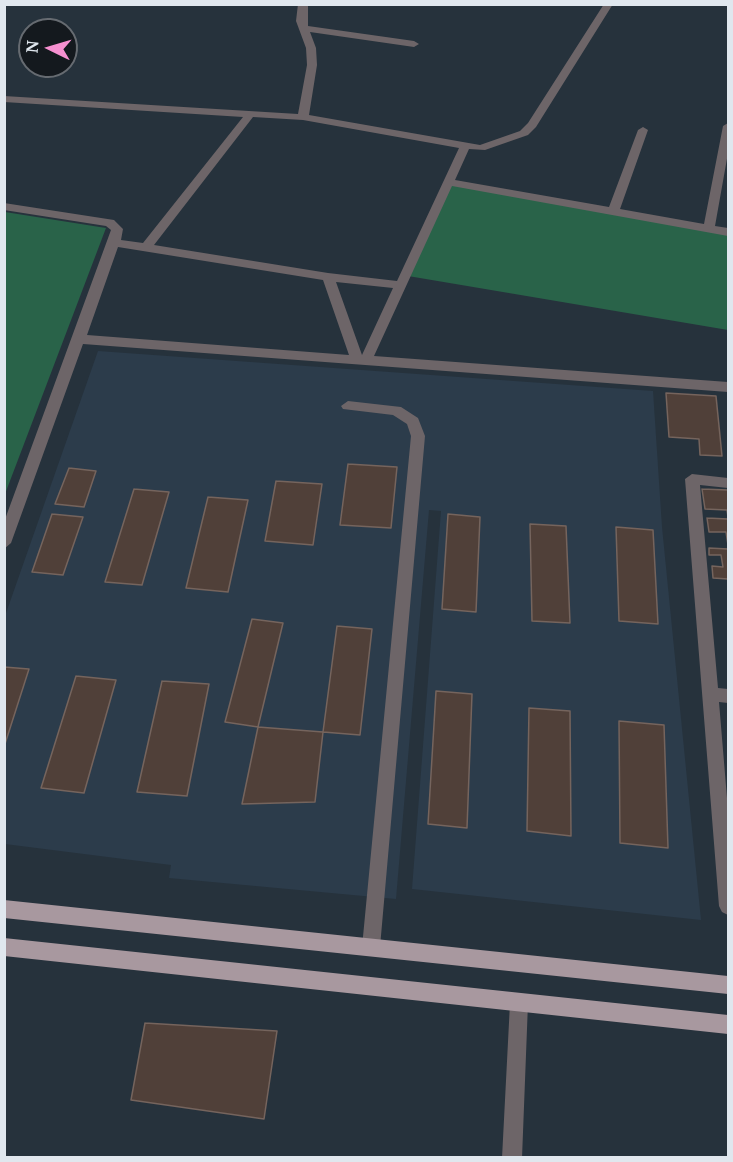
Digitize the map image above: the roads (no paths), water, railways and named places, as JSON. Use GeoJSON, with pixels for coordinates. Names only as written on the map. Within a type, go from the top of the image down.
{"type":"FeatureCollection","features":[{"type":"Feature","properties":{"kind":"main road"},"geometry":{"type":"LineString","coordinates":[[4,909],[729,985]]}},
{"type":"Feature","properties":{"kind":"main road"},"geometry":{"type":"LineString","coordinates":[[4,947],[729,1025]]}},
{"type":"Feature","properties":{"kind":"street"},"geometry":{"type":"LineString","coordinates":[[303,4],[303,28],[311,48],[312,65],[303,117]]}},
{"type":"Feature","properties":{"kind":"street"},"geometry":{"type":"LineString","coordinates":[[4,99],[303,117],[482,148],[524,133],[532,125],[609,4]]}},
{"type":"Feature","properties":{"kind":"street"},"geometry":{"type":"LineString","coordinates":[[303,28],[414,44]]}},
{"type":"Feature","properties":{"kind":"street"},"geometry":{"type":"LineString","coordinates":[[147,246],[251,113]]}},
{"type":"Feature","properties":{"kind":"street"},"geometry":{"type":"LineString","coordinates":[[709,229],[729,126]]}},
{"type":"Feature","properties":{"kind":"street"},"geometry":{"type":"LineString","coordinates":[[613,213],[643,130]]}},
{"type":"Feature","properties":{"kind":"street"},"geometry":{"type":"LineString","coordinates":[[361,360],[400,285],[466,145]]}},
{"type":"Feature","properties":{"kind":"street"},"geometry":{"type":"LineString","coordinates":[[447,182],[729,232]]}},
{"type":"Feature","properties":{"kind":"street"},"geometry":{"type":"LineString","coordinates":[[4,206],[110,223],[117,229],[116,243],[78,339],[4,543]]}},
{"type":"Feature","properties":{"kind":"street"},"geometry":{"type":"LineString","coordinates":[[116,243],[147,246],[328,277],[400,285]]}},
{"type":"Feature","properties":{"kind":"street"},"geometry":{"type":"LineString","coordinates":[[328,277],[361,360]]}},
{"type":"Feature","properties":{"kind":"street"},"geometry":{"type":"LineString","coordinates":[[78,339],[729,387]]}},
{"type":"Feature","properties":{"kind":"street"},"geometry":{"type":"LineString","coordinates":[[348,406],[396,410],[413,421],[418,436],[371,947]]}},
{"type":"Feature","properties":{"kind":"street"},"geometry":{"type":"LineString","coordinates":[[729,483],[692,479],[729,906]]}},
{"type":"Feature","properties":{"kind":"street"},"geometry":{"type":"LineString","coordinates":[[710,694],[729,696]]}},
{"type":"Feature","properties":{"kind":"street"},"geometry":{"type":"LineString","coordinates":[[512,1158],[519,1003]]}}]}
